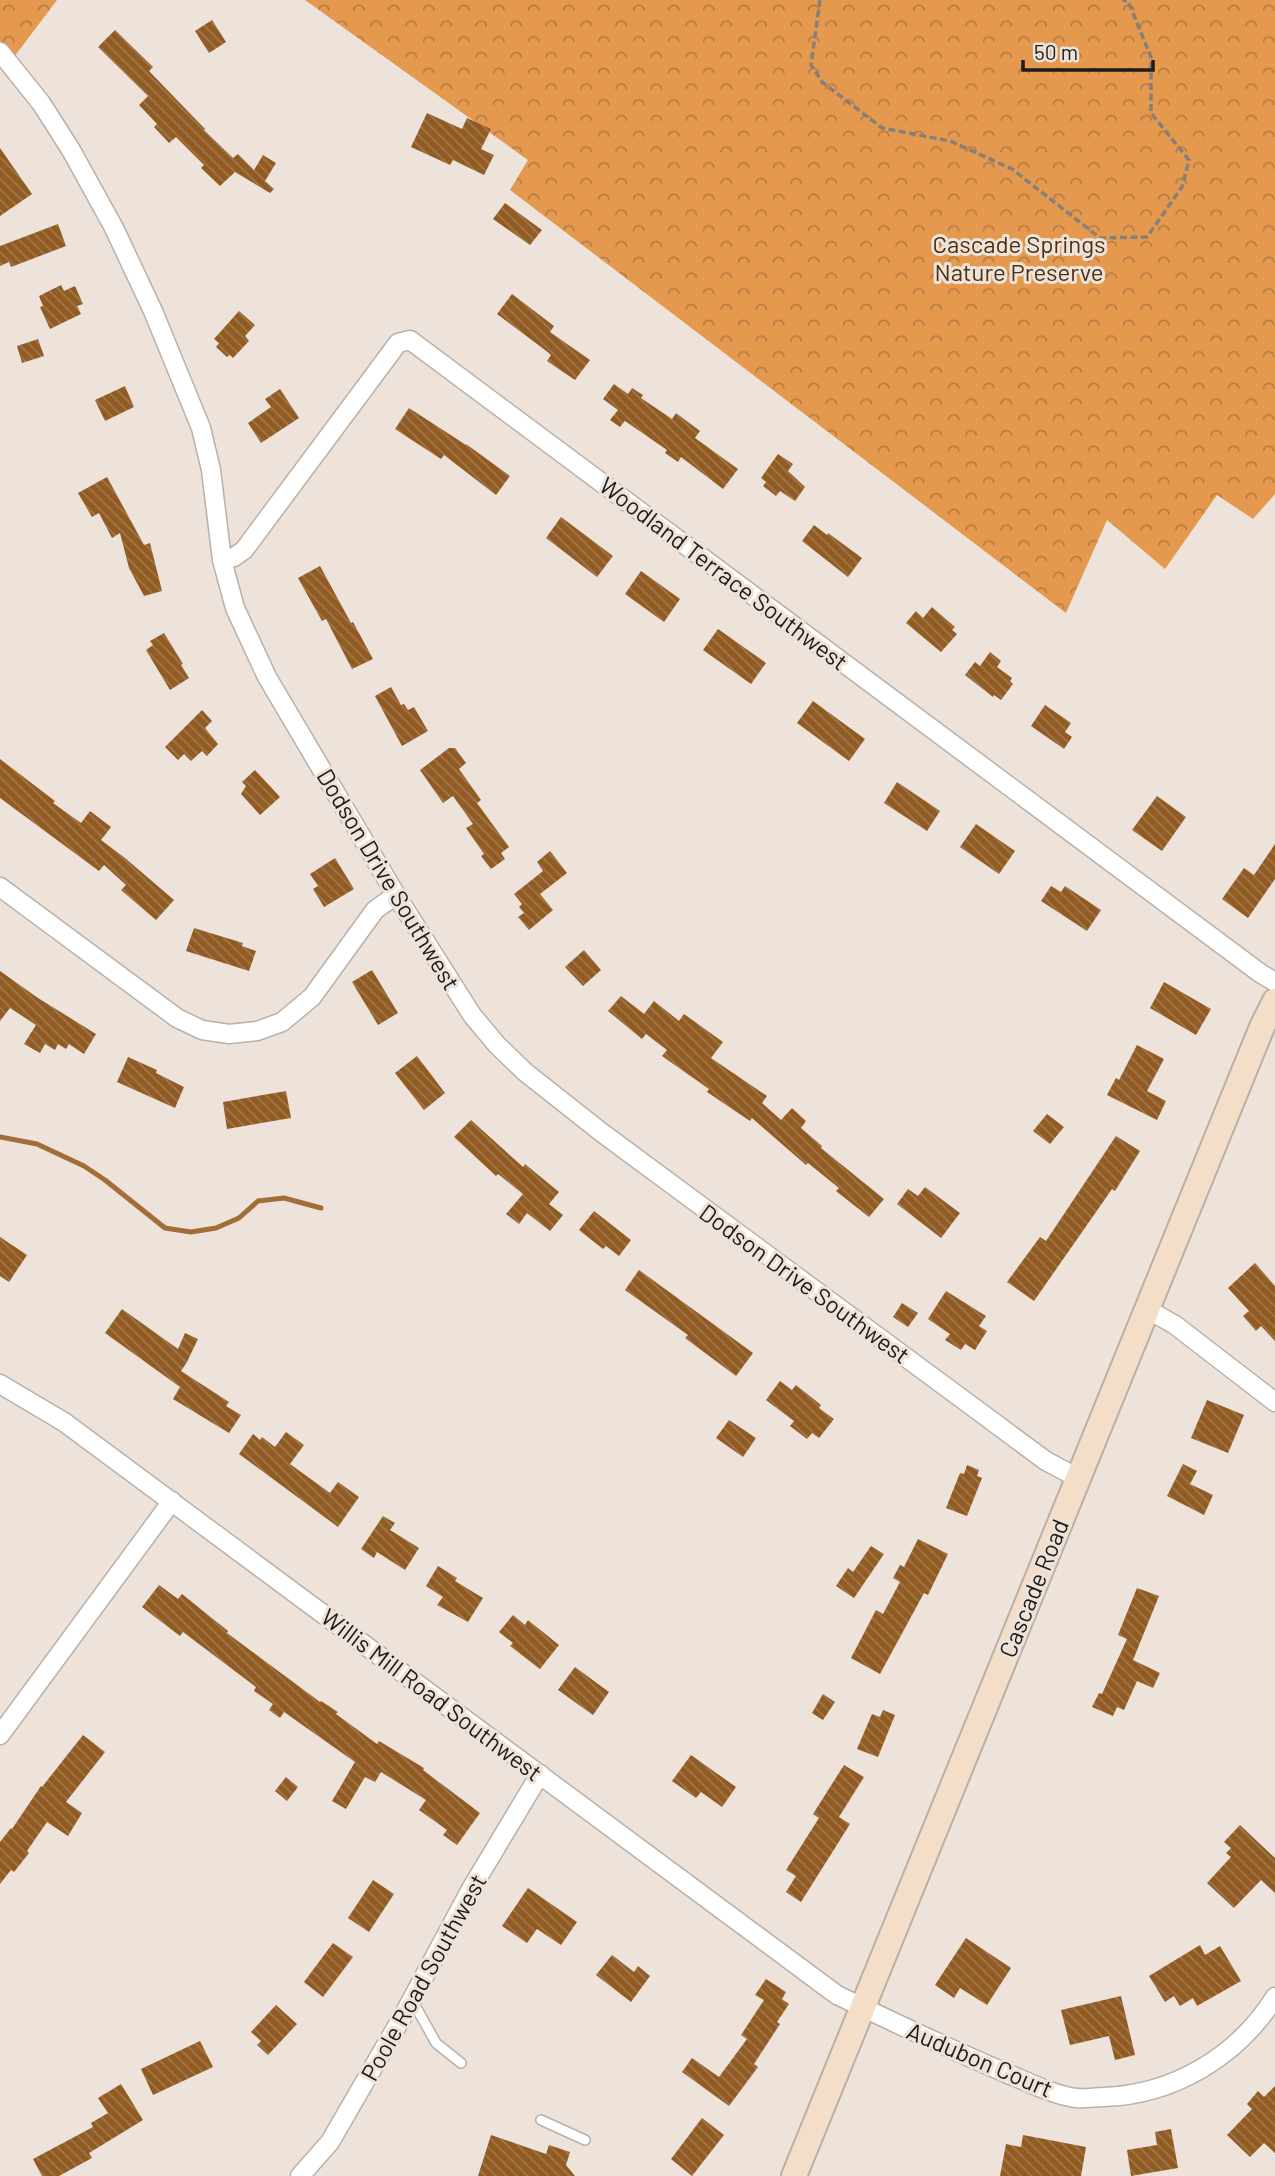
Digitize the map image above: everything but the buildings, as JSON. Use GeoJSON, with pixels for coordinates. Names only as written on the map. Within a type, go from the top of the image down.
{"type":"FeatureCollection","features":[{"type":"Feature","properties":{"kind":"main road","name":"Cascade Road"},"geometry":{"type":"LineString","coordinates":[[794,2176],[1275,1000]]}},
{"type":"Feature","properties":{"kind":"street","name":"Dodson Drive Southwest"},"geometry":{"type":"LineString","coordinates":[[0,52],[41,103],[71,150],[114,228],[153,311],[201,428],[211,470],[222,560],[235,608],[267,677],[472,1015],[497,1045],[525,1072],[612,1140],[1046,1461],[1078,1478]]}},
{"type":"Feature","properties":{"kind":"street","name":"Woodland Terrace Southwest"},"geometry":{"type":"LineString","coordinates":[[222,560],[234,557],[244,550],[397,343],[411,340],[1275,982]]}},
{"type":"Feature","properties":{"kind":"street"},"geometry":{"type":"LineString","coordinates":[[0,887],[177,1018],[202,1030],[229,1034],[257,1031],[282,1022],[312,997],[375,910],[397,895]]}},
{"type":"Feature","properties":{"kind":"street"},"geometry":{"type":"LineString","coordinates":[[1147,1309],[1175,1325],[1275,1402]]}},
{"type":"Feature","properties":{"kind":"street","name":"Willis Mill Road Southwest"},"geometry":{"type":"LineString","coordinates":[[0,1384],[64,1422],[837,1995],[862,2007]]}},
{"type":"Feature","properties":{"kind":"street"},"geometry":{"type":"LineString","coordinates":[[0,1735],[172,1501]]}},
{"type":"Feature","properties":{"kind":"street","name":"Poole Road Southwest"},"geometry":{"type":"LineString","coordinates":[[300,2176],[330,2142],[412,2000],[471,1889],[540,1774]]}},
{"type":"Feature","properties":{"kind":"street","name":"Audubon Court"},"geometry":{"type":"LineString","coordinates":[[862,2007],[1041,2087],[1077,2098],[1125,2097],[1176,2083],[1222,2056],[1256,2026],[1275,1997]]}},
{"type":"Feature","properties":{"kind":"lane"},"geometry":{"type":"LineString","coordinates":[[412,2000],[436,2043],[461,2063]]}},
{"type":"Feature","properties":{"kind":"lane"},"geometry":{"type":"LineString","coordinates":[[541,2120],[585,2140]]}},
{"type":"Feature","properties":{"kind":"path"},"geometry":{"type":"LineString","coordinates":[[820,0],[811,65],[822,82],[882,128],[950,141],[1013,169],[1100,238],[1147,237],[1182,187],[1189,160],[1151,113],[1151,57],[1128,1],[1122,0]]}},
{"type":"Feature","properties":{"kind":"green space"},"geometry":{"type":"Polygon","coordinates":[[[0,0],[57,0],[14,57],[0,41],[0,0]]]}},
{"type":"Feature","properties":{"kind":"green space","name":"Cascade Springs Nature Preserve"},"geometry":{"type":"Polygon","coordinates":[[[305,0],[1275,0],[1275,494],[1253,519],[1217,495],[1165,569],[1107,520],[1066,613],[510,190],[528,160],[305,0]]]}},
{"type":"Feature","properties":{"kind":"waterway"},"geometry":{"type":"LineString","coordinates":[[0,1137],[37,1144],[84,1166],[165,1228],[191,1232],[216,1228],[239,1218],[258,1201],[284,1198],[321,1208]]}}]}
